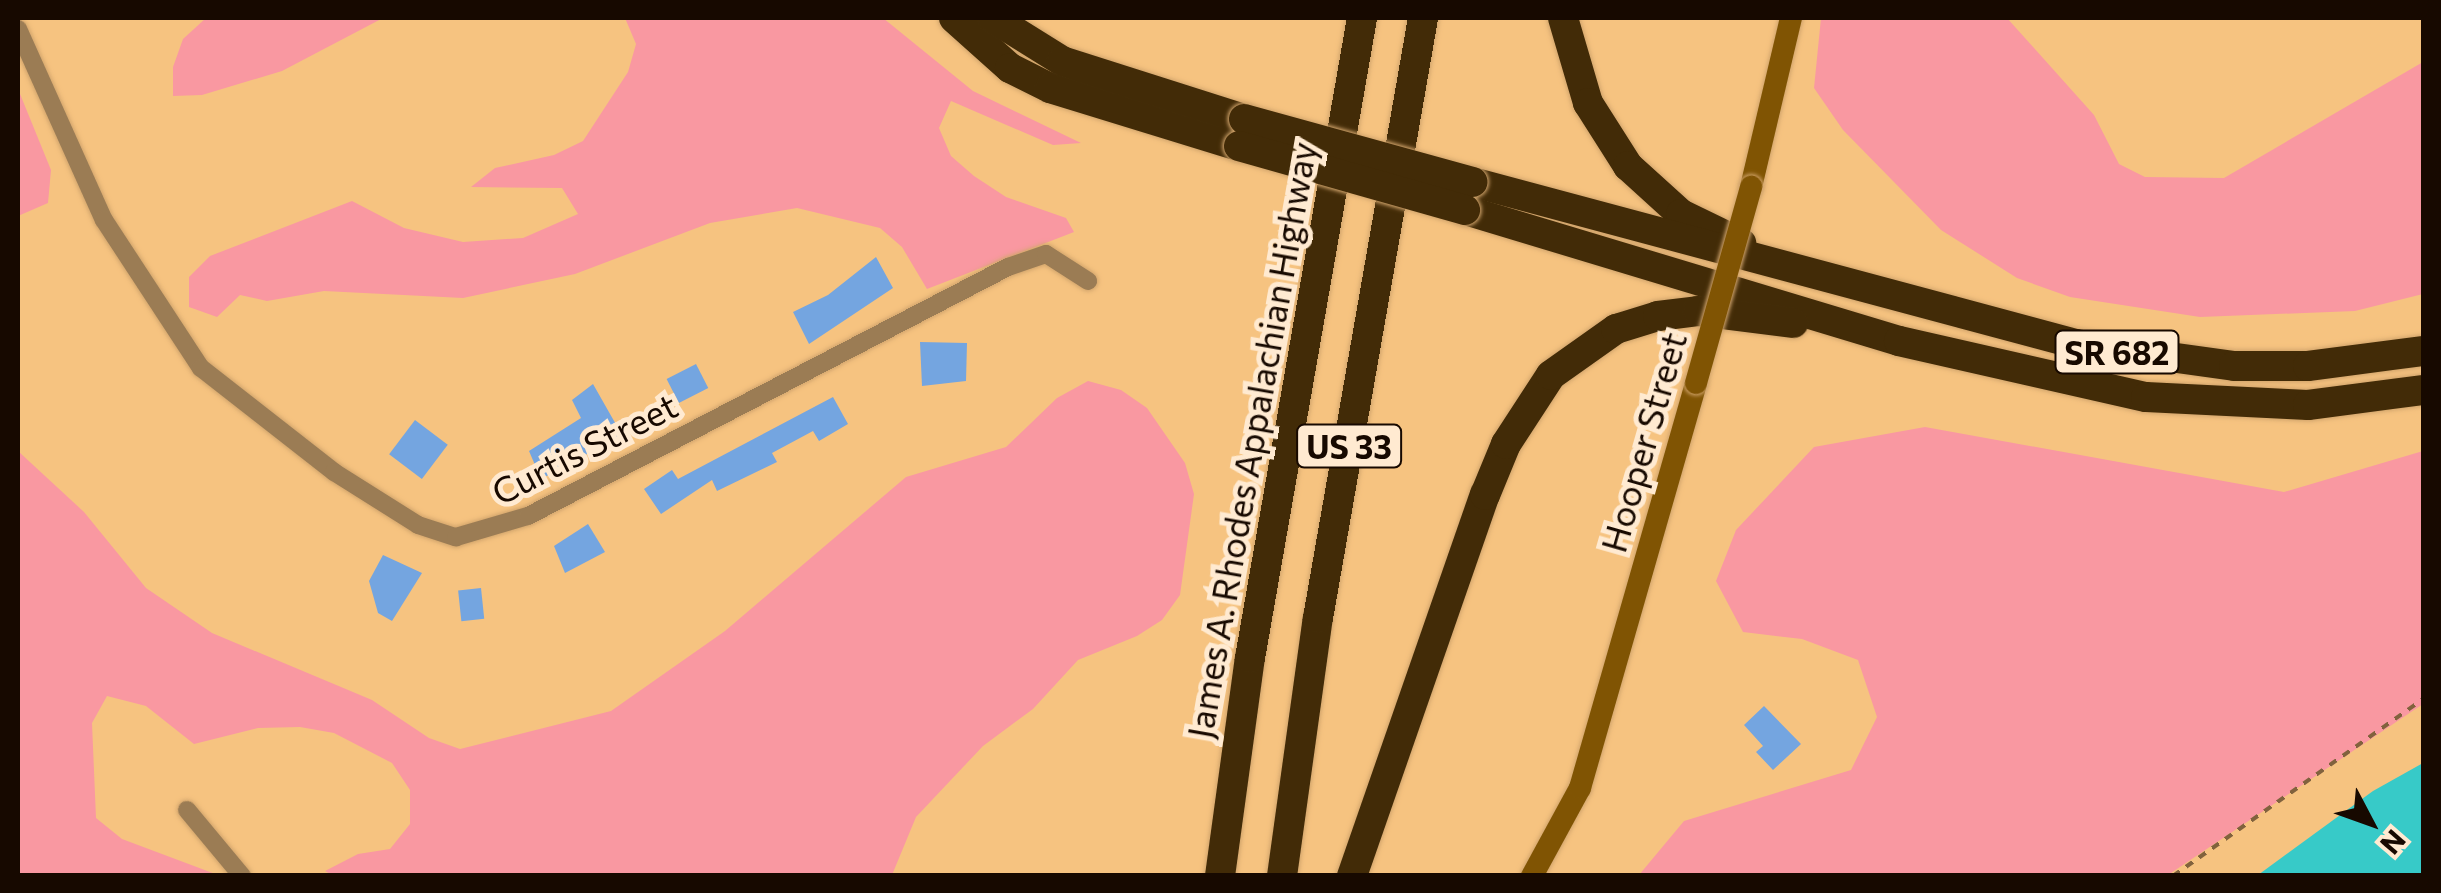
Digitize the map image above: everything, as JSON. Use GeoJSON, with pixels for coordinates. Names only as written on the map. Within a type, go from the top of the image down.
{"type":"FeatureCollection","features":[{"type":"Feature","properties":{"kind":"highway"},"geometry":{"type":"LineString","coordinates":[[954,18],[1010,68],[1050,88],[1242,132],[1468,196],[1899,341]]}},
{"type":"Feature","properties":{"kind":"highway"},"geometry":{"type":"LineString","coordinates":[[994,18],[1062,61],[1242,132]]}},
{"type":"Feature","properties":{"kind":"highway"},"geometry":{"type":"LineString","coordinates":[[1349,18],[1350,85]]}},
{"type":"Feature","properties":{"kind":"highway","name":"James A. Rhodes Appalachian Highway"},"geometry":{"type":"LineString","coordinates":[[1220,876],[1250,658],[1362,18]]}},
{"type":"Feature","properties":{"kind":"highway","name":"US 33"},"geometry":{"type":"LineString","coordinates":[[1282,876],[1318,618],[1424,18]]}},
{"type":"Feature","properties":{"kind":"highway"},"geometry":{"type":"LineString","coordinates":[[1563,18],[1588,103],[1642,180],[1709,230],[1817,276]]}},
{"type":"Feature","properties":{"kind":"highway"},"geometry":{"type":"LineString","coordinates":[[1468,196],[1817,276]]}},
{"type":"Feature","properties":{"kind":"highway","name":"SR 682"},"geometry":{"type":"LineString","coordinates":[[1817,276],[2004,328],[2158,359],[2308,366],[2424,351]]}},
{"type":"Feature","properties":{"kind":"highway"},"geometry":{"type":"LineString","coordinates":[[1352,876],[1485,495],[1506,444],[1551,376],[1616,329],[1684,313],[1735,314],[1899,341]]}},
{"type":"Feature","properties":{"kind":"highway","name":"SR 682"},"geometry":{"type":"LineString","coordinates":[[1899,341],[2065,382],[2229,406],[2308,405],[2424,390]]}},
{"type":"Feature","properties":{"kind":"street","name":"Hooper Street"},"geometry":{"type":"LineString","coordinates":[[1532,876],[1580,788],[1752,186],[1792,18]]}},
{"type":"Feature","properties":{"kind":"street","name":"Curtis Street"},"geometry":{"type":"LineString","coordinates":[[18,30],[104,220],[201,368],[334,472],[418,524],[456,537],[528,516],[1008,267],[1046,254],[1073,265],[1088,280]]}},
{"type":"Feature","properties":{"kind":"street"},"geometry":{"type":"LineString","coordinates":[[187,810],[242,876]]}},
{"type":"Feature","properties":{"kind":"path"},"geometry":{"type":"LineString","coordinates":[[2174,876],[2424,698]]}},
{"type":"Feature","properties":{"kind":"shaded area"},"geometry":{"type":"Polygon","coordinates":[[[206,18],[383,18],[282,71],[202,95],[173,96],[173,67],[183,39],[206,18]]]}},
{"type":"Feature","properties":{"kind":"shaded area"},"geometry":{"type":"Polygon","coordinates":[[[625,18],[883,18],[973,91],[1081,143],[1053,145],[951,101],[939,128],[951,156],[974,176],[1006,197],[1066,218],[1074,232],[927,289],[902,247],[880,228],[797,208],[710,223],[575,274],[463,298],[324,291],[267,301],[240,295],[217,317],[189,307],[189,277],[210,256],[352,201],[404,228],[463,242],[523,238],[578,214],[562,188],[471,187],[495,168],[554,155],[583,141],[628,72],[636,44],[625,18]]]}},
{"type":"Feature","properties":{"kind":"shaded area"},"geometry":{"type":"Polygon","coordinates":[[[1821,18],[2007,18],[2094,115],[2119,164],[2145,177],[2224,178],[2423,62],[2423,294],[2355,311],[2200,317],[2070,297],[2017,278],[1941,230],[1843,130],[1814,88],[1821,18]]]}},
{"type":"Feature","properties":{"kind":"shaded area"},"geometry":{"type":"Polygon","coordinates":[[[18,89],[51,170],[48,203],[18,216],[18,89]]]}},
{"type":"Feature","properties":{"kind":"shaded area"},"geometry":{"type":"Polygon","coordinates":[[[1088,381],[1121,390],[1147,408],[1185,463],[1194,494],[1180,595],[1162,620],[1137,636],[1078,660],[1033,709],[983,746],[916,817],[892,875],[332,875],[325,871],[358,854],[390,849],[410,824],[410,790],[392,763],[334,733],[300,727],[258,728],[194,744],[146,706],[107,696],[92,723],[96,818],[122,839],[218,875],[18,875],[18,451],[84,512],[146,588],[212,633],[372,700],[429,738],[460,749],[611,711],[725,631],[906,477],[1006,447],[1057,398],[1088,381]]]}},
{"type":"Feature","properties":{"kind":"shaded area"},"geometry":{"type":"Polygon","coordinates":[[[1925,427],[2284,492],[2423,451],[2423,704],[2168,875],[1639,875],[1684,821],[1851,770],[1877,717],[1858,660],[1802,639],[1743,632],[1716,581],[1736,530],[1814,447],[1925,427]]]}},
{"type":"Feature","properties":{"kind":"water"},"geometry":{"type":"Polygon","coordinates":[[[2423,763],[2423,875],[2258,875],[2373,791],[2423,763]]]}},
{"type":"Feature","properties":{"kind":"building"},"geometry":{"type":"Polygon","coordinates":[[[876,257],[893,288],[809,344],[793,312],[828,295],[876,257]]]}},
{"type":"Feature","properties":{"kind":"building"},"geometry":{"type":"Polygon","coordinates":[[[920,342],[967,343],[966,381],[922,386],[920,342]]]}},
{"type":"Feature","properties":{"kind":"building"},"geometry":{"type":"Polygon","coordinates":[[[696,364],[708,388],[679,403],[667,379],[696,364]]]}},
{"type":"Feature","properties":{"kind":"building"},"geometry":{"type":"Polygon","coordinates":[[[593,384],[622,435],[541,479],[529,451],[581,418],[572,400],[593,384]]]}},
{"type":"Feature","properties":{"kind":"building"},"geometry":{"type":"Polygon","coordinates":[[[833,397],[848,424],[819,441],[813,431],[772,453],[777,462],[717,491],[712,480],[661,514],[644,489],[672,470],[678,479],[833,397]]]}},
{"type":"Feature","properties":{"kind":"building"},"geometry":{"type":"Polygon","coordinates":[[[415,420],[448,445],[422,479],[389,454],[415,420]]]}},
{"type":"Feature","properties":{"kind":"building"},"geometry":{"type":"Polygon","coordinates":[[[588,524],[605,552],[565,573],[554,546],[588,524]]]}},
{"type":"Feature","properties":{"kind":"building"},"geometry":{"type":"Polygon","coordinates":[[[383,555],[422,573],[392,621],[378,613],[369,581],[383,555]]]}},
{"type":"Feature","properties":{"kind":"building"},"geometry":{"type":"Polygon","coordinates":[[[481,588],[484,619],[461,621],[458,590],[481,588]]]}},
{"type":"Feature","properties":{"kind":"building"},"geometry":{"type":"Polygon","coordinates":[[[1764,706],[1801,744],[1773,770],[1756,752],[1763,746],[1744,725],[1764,706]]]}}]}
